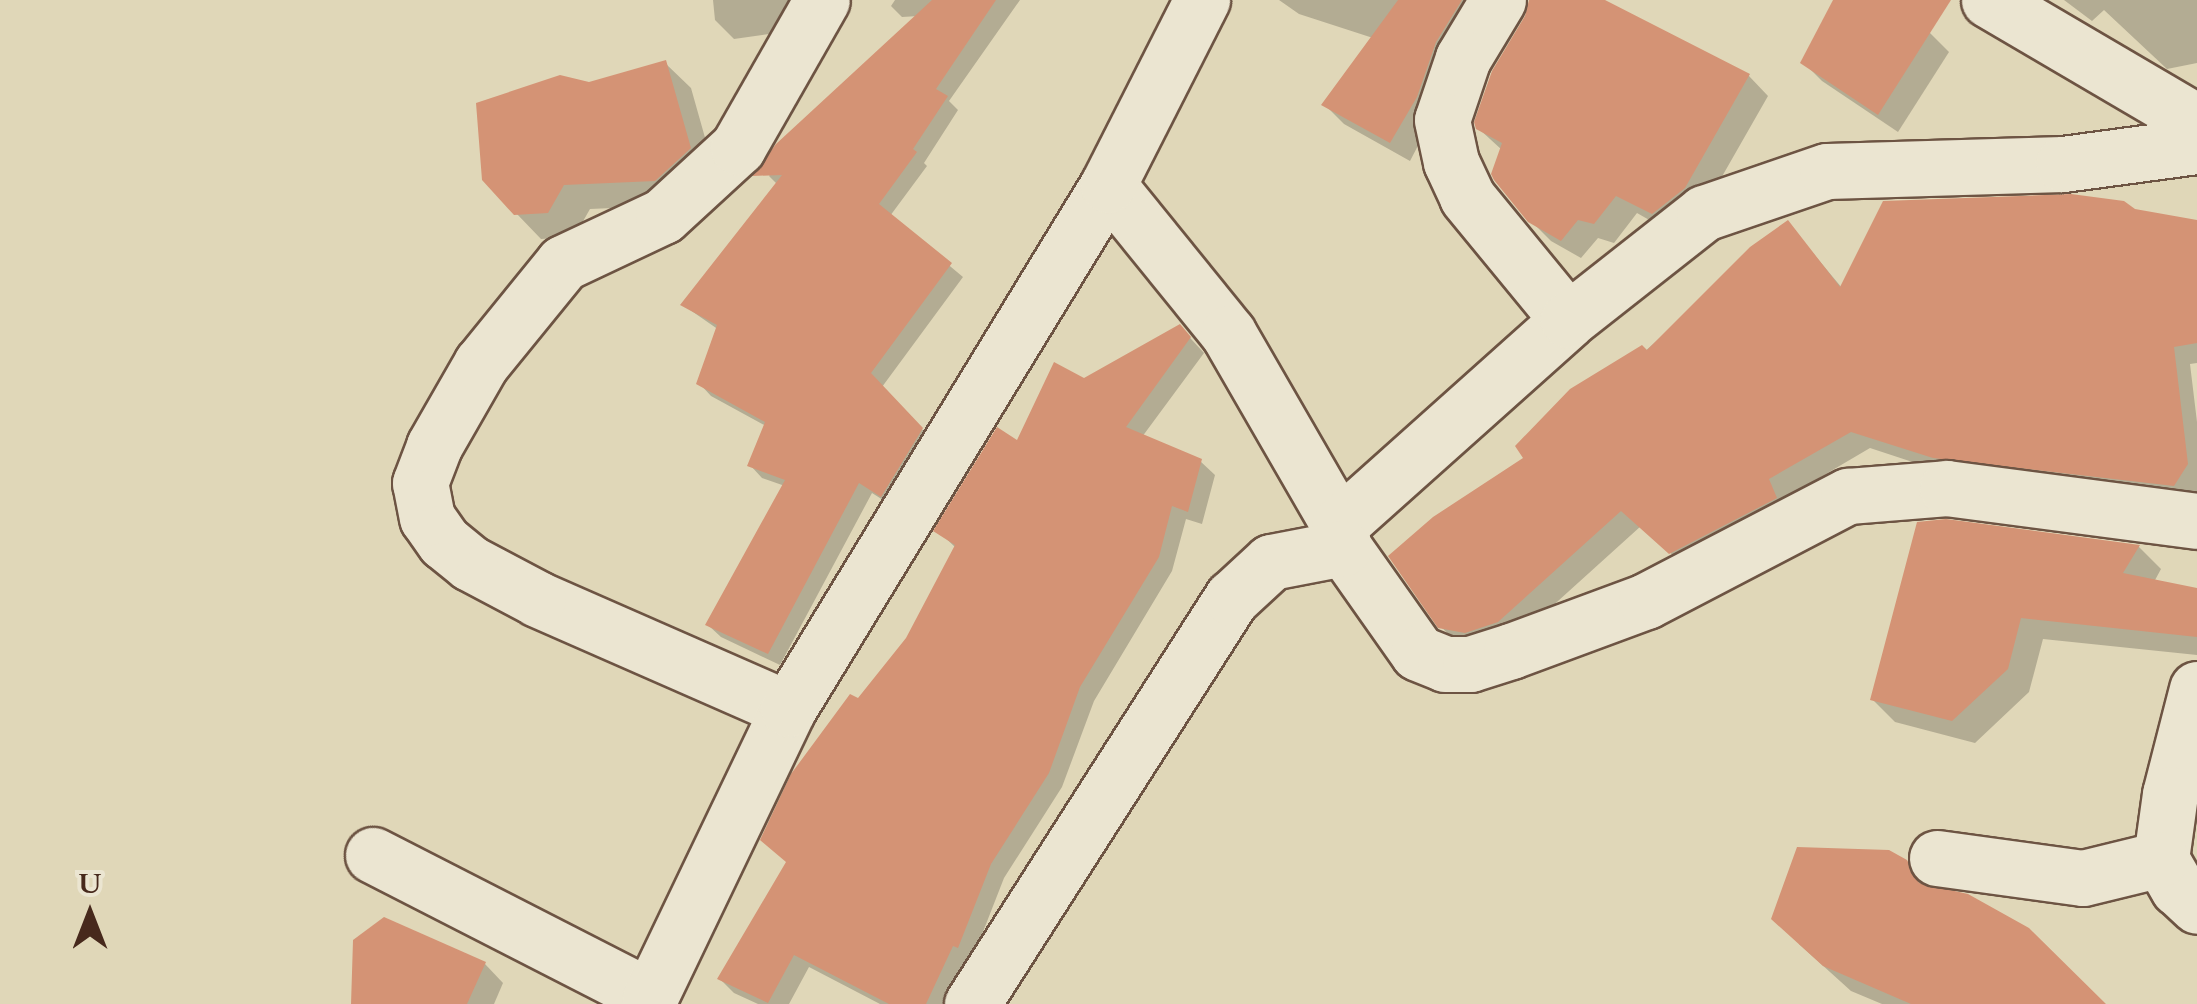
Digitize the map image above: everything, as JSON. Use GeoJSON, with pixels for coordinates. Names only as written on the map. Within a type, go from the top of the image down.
{"type":"FeatureCollection","features":[{"type":"Feature","properties":{"kind":"street"},"geometry":{"type":"LineString","coordinates":[[788,708],[538,599],[470,563],[444,542],[427,518],[420,483],[434,446],[481,364],[563,262],[662,216],[738,147],[822,0]]}},
{"type":"Feature","properties":{"kind":"street"},"geometry":{"type":"LineString","coordinates":[[373,855],[654,1002],[788,708],[1108,185],[1202,0]]}},
{"type":"Feature","properties":{"kind":"street"},"geometry":{"type":"LineString","coordinates":[[1498,0],[1462,58],[1442,120],[1451,162],[1467,197],[1568,320]]}},
{"type":"Feature","properties":{"kind":"street"},"geometry":{"type":"LineString","coordinates":[[1990,0],[2197,122]]}},
{"type":"Feature","properties":{"kind":"street"},"geometry":{"type":"LineString","coordinates":[[972,1004],[1232,598],[1271,562],[1341,536],[1568,320],[1704,213],[1828,171],[2063,164],[2197,146]]}},
{"type":"Feature","properties":{"kind":"street"},"geometry":{"type":"LineString","coordinates":[[1108,185],[1228,333],[1341,536],[1418,653],[1445,664],[1470,664],[1646,601],[1848,496],[1948,488],[2197,521]]}},
{"type":"Feature","properties":{"kind":"street"},"geometry":{"type":"LineString","coordinates":[[2197,689],[2170,794],[2161,859],[2178,888],[2197,906]]}},
{"type":"Feature","properties":{"kind":"street"},"geometry":{"type":"LineString","coordinates":[[1937,858],[2082,878],[2161,859]]}},
{"type":"Feature","properties":{"kind":"building"},"geometry":{"type":"Polygon","coordinates":[[[932,0],[996,0],[936,89],[948,96],[913,149],[917,152],[879,204],[952,263],[871,373],[923,428],[881,497],[859,483],[768,654],[705,625],[785,480],[747,466],[765,422],[696,384],[717,325],[680,305],[782,175],[752,176],[776,144],[932,0]]]}},
{"type":"Feature","properties":{"kind":"building"},"geometry":{"type":"Polygon","coordinates":[[[1398,0],[1462,0],[1436,42],[1417,97],[1390,143],[1321,105],[1398,0]]]}},
{"type":"Feature","properties":{"kind":"building"},"geometry":{"type":"Polygon","coordinates":[[[1529,0],[1605,0],[1750,74],[1685,188],[1652,214],[1616,196],[1594,224],[1578,220],[1561,241],[1528,222],[1494,180],[1491,174],[1502,143],[1476,129],[1474,122],[1492,71],[1525,16],[1529,0]]]}},
{"type":"Feature","properties":{"kind":"building"},"geometry":{"type":"Polygon","coordinates":[[[1833,0],[1951,0],[1878,115],[1800,63],[1833,0]]]}},
{"type":"Feature","properties":{"kind":"building"},"geometry":{"type":"Polygon","coordinates":[[[666,60],[691,148],[655,181],[564,185],[548,213],[514,215],[482,180],[476,103],[560,75],[589,82],[666,60]]]}},
{"type":"Feature","properties":{"kind":"building"},"geometry":{"type":"Polygon","coordinates":[[[2071,194],[2124,201],[2135,209],[2197,220],[2197,343],[2174,347],[2188,464],[2174,486],[1933,458],[1851,432],[1769,479],[1777,498],[1669,554],[1621,511],[1498,622],[1465,633],[1438,628],[1388,556],[1433,517],[1523,458],[1515,446],[1570,389],[1642,345],[1647,350],[1750,247],[1788,220],[1840,287],[1883,201],[2071,194]]]}},
{"type":"Feature","properties":{"kind":"building"},"geometry":{"type":"Polygon","coordinates":[[[1180,324],[1191,337],[1126,427],[1202,459],[1188,512],[1172,506],[1159,557],[1080,687],[1049,773],[991,864],[958,948],[953,946],[926,1004],[889,1004],[794,955],[768,1003],[717,979],[786,862],[760,840],[791,774],[850,694],[858,698],[906,638],[955,545],[933,531],[997,427],[1017,440],[1054,362],[1084,378],[1180,324]]]}},
{"type":"Feature","properties":{"kind":"building"},"geometry":{"type":"Polygon","coordinates":[[[1946,519],[2140,545],[2123,573],[2197,588],[2197,637],[2021,618],[2008,669],[1952,721],[1870,700],[1917,522],[1946,519]]]}},
{"type":"Feature","properties":{"kind":"building"},"geometry":{"type":"Polygon","coordinates":[[[1797,847],[1889,850],[1907,860],[1919,883],[1968,894],[2029,928],[2106,1004],[1911,1004],[1823,966],[1771,919],[1797,847]]]}},
{"type":"Feature","properties":{"kind":"building"},"geometry":{"type":"Polygon","coordinates":[[[384,917],[486,962],[467,1004],[351,1004],[353,940],[384,917]]]}}]}
